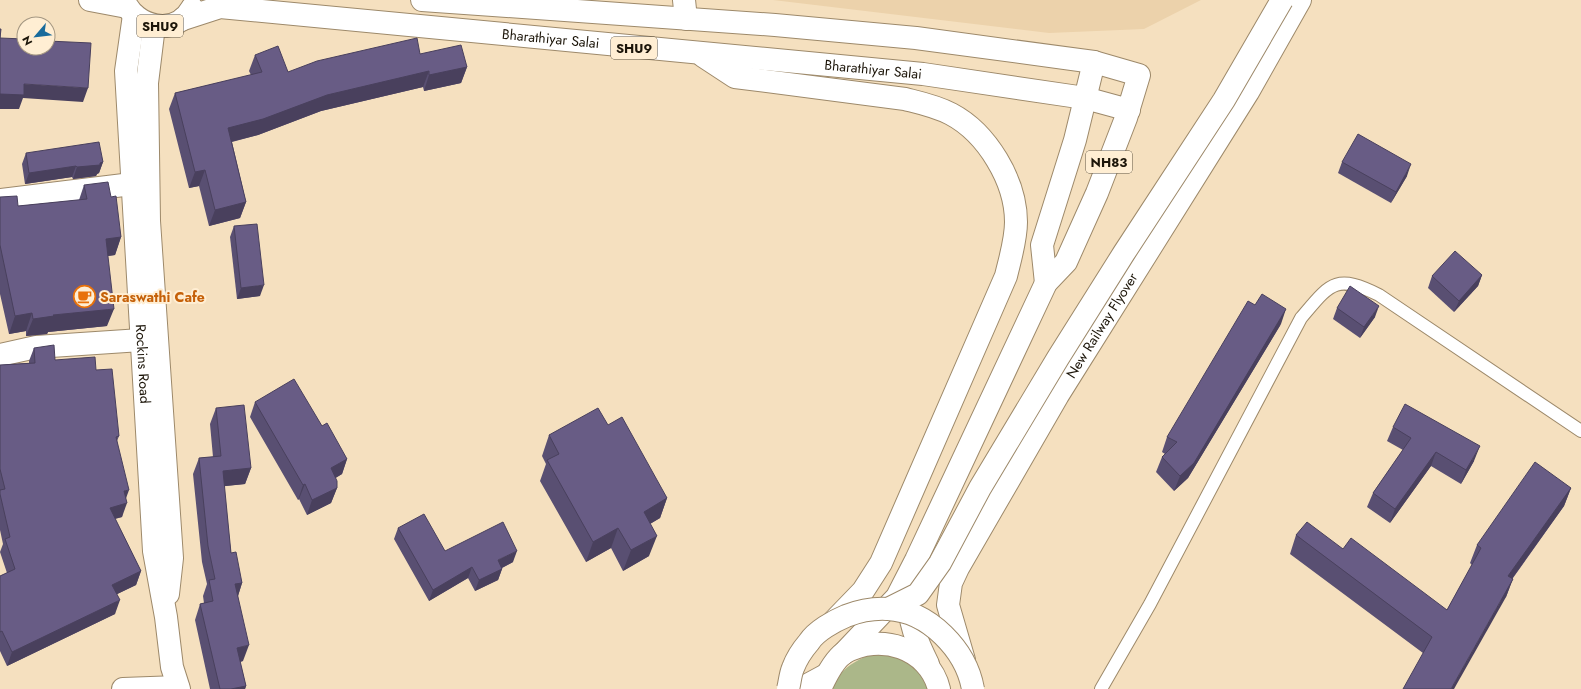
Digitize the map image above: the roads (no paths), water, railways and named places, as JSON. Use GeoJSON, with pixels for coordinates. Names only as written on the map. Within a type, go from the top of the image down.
{"type":"FeatureCollection","features":[{"type":"Feature","properties":{"kind":"main road","name":"SHU9"},"geometry":{"type":"LineString","coordinates":[[90,0],[128,7],[143,22],[154,26],[164,26],[184,19],[191,11],[196,0]]}},
{"type":"Feature","properties":{"kind":"main road","name":"Bharathiyar Salai"},"geometry":{"type":"LineString","coordinates":[[422,0],[685,10],[916,38],[1094,62]]}},
{"type":"Feature","properties":{"kind":"main road","name":"New Railway Flyover"},"geometry":{"type":"LineString","coordinates":[[888,609],[918,594],[940,563],[980,488],[1058,358],[1124,253],[1224,100],[1282,0]]}},
{"type":"Feature","properties":{"kind":"main road","name":"New Railway Flyover"},"geometry":{"type":"LineString","coordinates":[[965,663],[948,606],[951,583],[958,568],[1058,395],[1248,92],[1300,0]]}},
{"type":"Feature","properties":{"kind":"main road","name":"Rockins Road"},"geometry":{"type":"LineString","coordinates":[[128,7],[126,71],[154,551],[166,617],[172,667],[179,688]]}},
{"type":"Feature","properties":{"kind":"main road","name":"Bharathiyar Salai"},"geometry":{"type":"LineString","coordinates":[[184,19],[220,8],[923,74],[1086,98],[1129,110]]}},
{"type":"Feature","properties":{"kind":"main road","name":"Rockins Road"},"geometry":{"type":"LineString","coordinates":[[154,26],[146,83],[149,221],[172,558],[166,617]]}},
{"type":"Feature","properties":{"kind":"main road"},"geometry":{"type":"LineString","coordinates":[[701,54],[735,77],[905,99],[929,104],[951,114],[970,126],[988,145],[1000,166],[1012,194],[1016,222],[1006,276],[881,563],[863,591],[834,621],[809,641],[793,668],[788,689]]}},
{"type":"Feature","properties":{"kind":"main road"},"geometry":{"type":"LineString","coordinates":[[800,689],[823,682],[843,654],[897,597],[916,560],[1046,283],[1042,245],[1086,98],[1094,62]]}},
{"type":"Feature","properties":{"kind":"main road","name":"NH83"},"geometry":{"type":"LineString","coordinates":[[1046,283],[1066,262],[1098,193],[1129,110],[1139,75],[1094,62]]}},
{"type":"Feature","properties":{"kind":"main road"},"geometry":{"type":"LineString","coordinates":[[0,200],[132,184]]}},
{"type":"Feature","properties":{"kind":"main road"},"geometry":{"type":"LineString","coordinates":[[0,355],[36,347],[141,340]]}},
{"type":"Feature","properties":{"kind":"main road"},"geometry":{"type":"LineString","coordinates":[[916,560],[909,592],[908,609],[912,630],[936,681]]}},
{"type":"Feature","properties":{"kind":"main road"},"geometry":{"type":"LineString","coordinates":[[834,621],[859,611],[888,609],[911,614],[933,626],[952,642],[965,663],[973,689]]}},
{"type":"Feature","properties":{"kind":"main road"},"geometry":{"type":"LineString","coordinates":[[843,654],[855,648],[874,644],[895,645],[913,653],[936,681]]}},
{"type":"Feature","properties":{"kind":"main road"},"geometry":{"type":"LineString","coordinates":[[123,689],[179,688]]}},
{"type":"Feature","properties":{"kind":"lane"},"geometry":{"type":"LineString","coordinates":[[1101,689],[1150,604],[1301,318],[1324,292],[1340,283],[1360,286],[1379,295],[1581,430]]}},
{"type":"Feature","properties":{"kind":"place","name":"Saraswathi Cafe"},"geometry":{"type":"Point","coordinates":[84,297]}}]}
